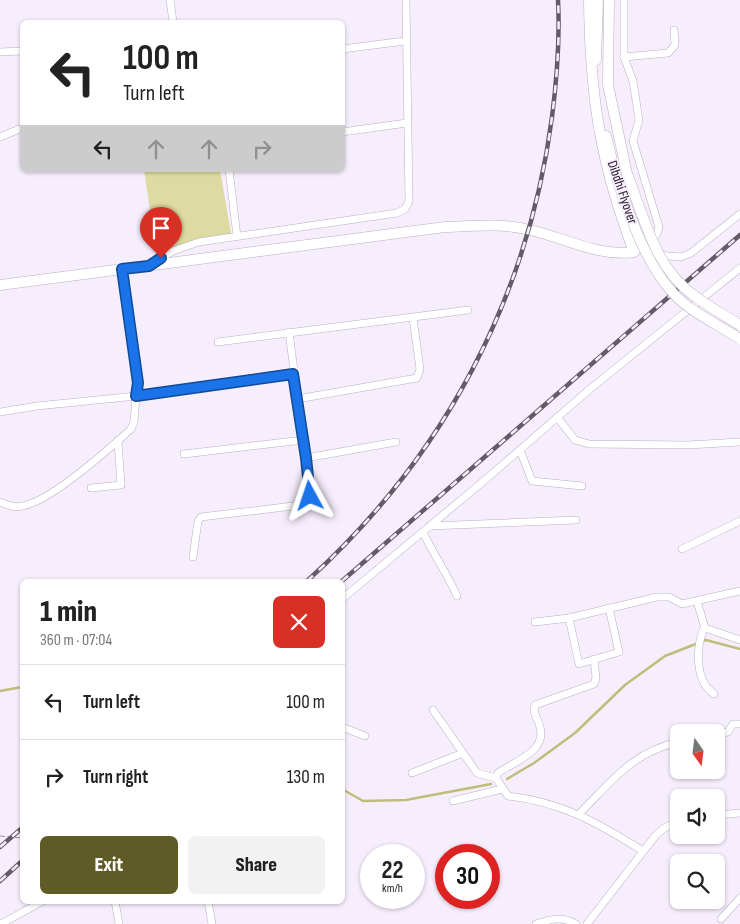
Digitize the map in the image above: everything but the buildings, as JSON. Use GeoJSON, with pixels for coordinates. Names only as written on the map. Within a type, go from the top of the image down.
{"type":"FeatureCollection","features":[{"type":"Feature","properties":{"kind":"street"},"geometry":{"type":"LineString","coordinates":[[170,0],[173,20]]}},
{"type":"Feature","properties":{"kind":"street"},"geometry":{"type":"LineString","coordinates":[[149,266],[187,245],[237,236],[397,214],[405,209],[408,201],[406,0]]}},
{"type":"Feature","properties":{"kind":"street"},"geometry":{"type":"LineString","coordinates":[[589,0],[593,98],[599,136],[612,190],[634,252]]}},
{"type":"Feature","properties":{"kind":"street","name":"Dibdhi Flyover"},"geometry":{"type":"LineString","coordinates":[[598,0],[596,66],[599,96],[616,176],[639,237],[654,268],[674,295],[740,339]]}},
{"type":"Feature","properties":{"kind":"street","name":"Dibdhi Flyover"},"geometry":{"type":"LineString","coordinates":[[609,0],[608,85],[627,174],[648,230],[663,262],[691,294],[740,325]]}},
{"type":"Feature","properties":{"kind":"street"},"geometry":{"type":"LineString","coordinates":[[624,0],[624,57],[632,81],[639,120],[633,141],[659,226],[658,233],[649,244],[634,252]]}},
{"type":"Feature","properties":{"kind":"street"},"geometry":{"type":"LineString","coordinates":[[624,57],[668,53],[675,45],[674,30]]}},
{"type":"Feature","properties":{"kind":"street"},"geometry":{"type":"LineString","coordinates":[[345,49],[405,42]]}},
{"type":"Feature","properties":{"kind":"street"},"geometry":{"type":"LineString","coordinates":[[0,52],[20,51]]}},
{"type":"Feature","properties":{"kind":"street"},"geometry":{"type":"LineString","coordinates":[[345,132],[407,123]]}},
{"type":"Feature","properties":{"kind":"street"},"geometry":{"type":"LineString","coordinates":[[0,137],[20,129]]}},
{"type":"Feature","properties":{"kind":"street"},"geometry":{"type":"LineString","coordinates":[[229,172],[237,236]]}},
{"type":"Feature","properties":{"kind":"street"},"geometry":{"type":"LineString","coordinates":[[0,285],[446,226],[495,226],[530,230],[584,248],[623,254],[634,252],[682,257],[691,253],[740,214]]}},
{"type":"Feature","properties":{"kind":"street"},"geometry":{"type":"LineString","coordinates":[[345,597],[557,417],[740,268]]}},
{"type":"Feature","properties":{"kind":"street"},"geometry":{"type":"LineString","coordinates":[[0,502],[8,506],[21,507],[33,503],[61,486],[131,429],[134,422],[138,383],[122,269]]}},
{"type":"Feature","properties":{"kind":"street"},"geometry":{"type":"LineString","coordinates":[[218,342],[468,310]]}},
{"type":"Feature","properties":{"kind":"street"},"geometry":{"type":"LineString","coordinates":[[297,399],[417,378],[420,369],[413,318]]}},
{"type":"Feature","properties":{"kind":"street"},"geometry":{"type":"LineString","coordinates":[[193,557],[198,521],[201,517],[293,506],[309,499],[310,492],[306,458],[293,374],[289,332]]}},
{"type":"Feature","properties":{"kind":"street"},"geometry":{"type":"LineString","coordinates":[[0,412],[37,406],[136,396],[293,374]]}},
{"type":"Feature","properties":{"kind":"street"},"geometry":{"type":"LineString","coordinates":[[557,417],[575,440],[589,444],[688,445],[740,442]]}},
{"type":"Feature","properties":{"kind":"street"},"geometry":{"type":"LineString","coordinates":[[184,454],[303,440]]}},
{"type":"Feature","properties":{"kind":"street"},"geometry":{"type":"LineString","coordinates":[[91,488],[121,486],[118,441]]}},
{"type":"Feature","properties":{"kind":"street"},"geometry":{"type":"LineString","coordinates":[[306,458],[396,442]]}},
{"type":"Feature","properties":{"kind":"street"},"geometry":{"type":"LineString","coordinates":[[520,450],[532,481],[582,486]]}},
{"type":"Feature","properties":{"kind":"street"},"geometry":{"type":"LineString","coordinates":[[430,526],[576,520]]}},
{"type":"Feature","properties":{"kind":"street"},"geometry":{"type":"LineString","coordinates":[[682,549],[740,521]]}},
{"type":"Feature","properties":{"kind":"street"},"geometry":{"type":"LineString","coordinates":[[423,532],[434,554],[448,574],[457,596]]}},
{"type":"Feature","properties":{"kind":"street"},"geometry":{"type":"LineString","coordinates":[[535,622],[569,618],[662,596],[669,597],[680,604],[740,591]]}},
{"type":"Feature","properties":{"kind":"street"},"geometry":{"type":"LineString","coordinates":[[697,601],[703,631],[698,655],[704,682],[714,694]]}},
{"type":"Feature","properties":{"kind":"street"},"geometry":{"type":"LineString","coordinates":[[569,618],[579,664],[619,652],[610,608]]}},
{"type":"Feature","properties":{"kind":"street"},"geometry":{"type":"LineString","coordinates":[[703,631],[740,640]]}},
{"type":"Feature","properties":{"kind":"street"},"geometry":{"type":"LineString","coordinates":[[496,778],[498,773],[529,754],[540,742],[541,731],[534,710],[535,705],[594,684],[596,678],[594,659]]}},
{"type":"Feature","properties":{"kind":"street"},"geometry":{"type":"LineString","coordinates":[[433,710],[477,773],[496,778],[508,796],[548,803],[579,814],[643,851]]}},
{"type":"Feature","properties":{"kind":"street"},"geometry":{"type":"LineString","coordinates":[[725,732],[728,732],[733,724],[740,724]]}},
{"type":"Feature","properties":{"kind":"street"},"geometry":{"type":"LineString","coordinates":[[345,728],[365,736]]}},
{"type":"Feature","properties":{"kind":"street"},"geometry":{"type":"LineString","coordinates":[[579,814],[625,766],[654,749],[670,745]]}},
{"type":"Feature","properties":{"kind":"street"},"geometry":{"type":"LineString","coordinates":[[412,773],[463,753]]}},
{"type":"Feature","properties":{"kind":"street"},"geometry":{"type":"LineString","coordinates":[[453,801],[502,789]]}},
{"type":"Feature","properties":{"kind":"street"},"geometry":{"type":"LineString","coordinates":[[725,814],[740,813]]}},
{"type":"Feature","properties":{"kind":"street"},"geometry":{"type":"LineString","coordinates":[[587,924],[643,851],[664,828],[670,825]]}},
{"type":"Feature","properties":{"kind":"street"},"geometry":{"type":"LineString","coordinates":[[721,919],[740,898]]}},
{"type":"Feature","properties":{"kind":"street"},"geometry":{"type":"LineString","coordinates":[[1,924],[37,904]]}},
{"type":"Feature","properties":{"kind":"street"},"geometry":{"type":"LineString","coordinates":[[116,904],[120,924]]}},
{"type":"Feature","properties":{"kind":"street"},"geometry":{"type":"LineString","coordinates":[[209,904],[212,924]]}},
{"type":"Feature","properties":{"kind":"street"},"geometry":{"type":"LineString","coordinates":[[536,924],[560,918],[576,924]]}},
{"type":"Feature","properties":{"kind":"path"},"geometry":{"type":"LineString","coordinates":[[0,836],[20,838]]}},
{"type":"Feature","properties":{"kind":"shaded area"},"geometry":{"type":"Polygon","coordinates":[[[144,172],[220,172],[232,239],[156,250],[144,172]]]}},
{"type":"Feature","properties":{"kind":"waterway"},"geometry":{"type":"LineString","coordinates":[[507,779],[534,763],[575,733],[625,685],[665,656],[706,640],[740,649]]}},
{"type":"Feature","properties":{"kind":"waterway"},"geometry":{"type":"LineString","coordinates":[[0,691],[20,687]]}},
{"type":"Feature","properties":{"kind":"waterway"},"geometry":{"type":"LineString","coordinates":[[345,791],[363,801],[406,800],[491,784]]}},
{"type":"Feature","properties":{"kind":"railway"},"geometry":{"type":"LineString","coordinates":[[309,579],[356,533],[399,482],[438,428],[471,371],[500,311],[523,249],[540,184],[552,117],[555,88],[559,15],[558,0]]}},
{"type":"Feature","properties":{"kind":"railway"},"geometry":{"type":"LineString","coordinates":[[344,579],[740,235]]}},
{"type":"Feature","properties":{"kind":"railway"},"geometry":{"type":"LineString","coordinates":[[0,847],[20,830]]}},
{"type":"Feature","properties":{"kind":"railway"},"geometry":{"type":"LineString","coordinates":[[0,881],[20,863]]}},
{"type":"Feature","properties":{"kind":"route"},"geometry":{"type":"LineString","coordinates":[[161,258],[149,266],[122,269],[138,383],[136,396],[293,374],[310,496]]}}]}
